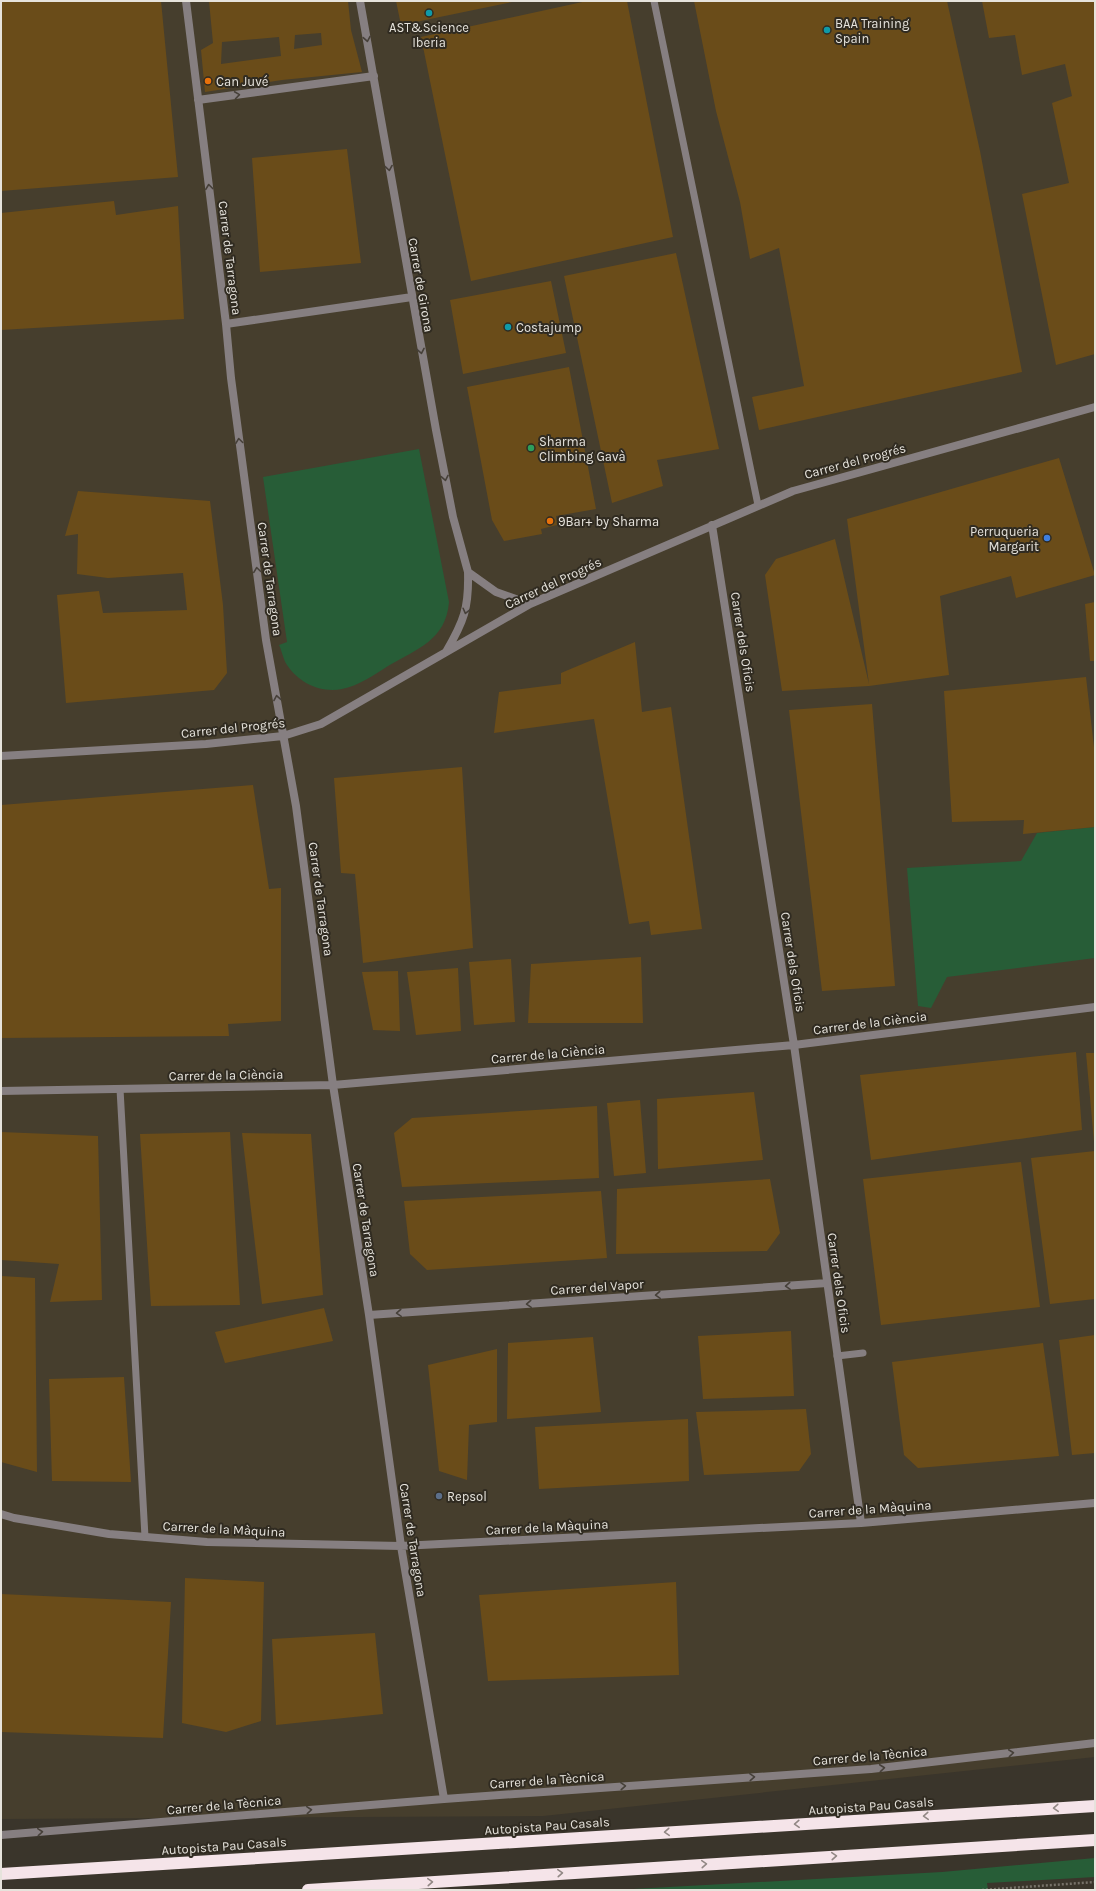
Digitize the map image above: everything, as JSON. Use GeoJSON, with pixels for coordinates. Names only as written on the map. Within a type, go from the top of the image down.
{"type":"FeatureCollection","features":[{"type":"Feature","properties":{"kind":"highway","name":"Autopista Pau Casals"},"geometry":{"type":"LineString","coordinates":[[1,1874],[1095,1806]]}},
{"type":"Feature","properties":{"kind":"highway"},"geometry":{"type":"LineString","coordinates":[[308,1890],[1095,1840]]}},
{"type":"Feature","properties":{"kind":"street","name":"Carrer de Tarragona"},"geometry":{"type":"LineString","coordinates":[[186,1],[226,324],[231,378],[265,633],[296,806],[333,1085],[369,1315],[401,1546],[444,1799]]}},
{"type":"Feature","properties":{"kind":"street","name":"Carrer de Girona"},"geometry":{"type":"LineString","coordinates":[[360,1],[412,297],[453,516],[468,572],[468,601],[464,618],[445,653]]}},
{"type":"Feature","properties":{"kind":"street"},"geometry":{"type":"LineString","coordinates":[[198,100],[374,76]]}},
{"type":"Feature","properties":{"kind":"street"},"geometry":{"type":"LineString","coordinates":[[226,324],[412,297]]}},
{"type":"Feature","properties":{"kind":"street","name":"Carrer del Progrés"},"geometry":{"type":"LineString","coordinates":[[1,756],[206,744],[284,736],[321,724],[530,604],[793,491],[1095,407]]}},
{"type":"Feature","properties":{"kind":"street","name":"Carrer dels Oficis"},"geometry":{"type":"LineString","coordinates":[[712,525],[794,1045],[861,1523]]}},
{"type":"Feature","properties":{"kind":"street"},"geometry":{"type":"LineString","coordinates":[[468,572],[496,592],[530,604]]}},
{"type":"Feature","properties":{"kind":"street","name":"Carrer de la Ciència"},"geometry":{"type":"LineString","coordinates":[[1,1091],[333,1085],[794,1045],[1095,1008]]}},
{"type":"Feature","properties":{"kind":"street","name":"Carrer del Vapor"},"geometry":{"type":"LineString","coordinates":[[369,1315],[827,1283]]}},
{"type":"Feature","properties":{"kind":"street","name":"Carrer de la Màquina"},"geometry":{"type":"LineString","coordinates":[[1,1514],[14,1518],[109,1534],[207,1542],[401,1546],[861,1523],[1095,1503]]}},
{"type":"Feature","properties":{"kind":"street","name":"Carrer de la Tècnica"},"geometry":{"type":"LineString","coordinates":[[1,1835],[444,1799],[871,1769],[1095,1743]]}},
{"type":"Feature","properties":{"kind":"lane"},"geometry":{"type":"LineString","coordinates":[[654,1],[758,506]]}},
{"type":"Feature","properties":{"kind":"lane"},"geometry":{"type":"LineString","coordinates":[[120,1088],[145,1537]]}},
{"type":"Feature","properties":{"kind":"lane"},"geometry":{"type":"LineString","coordinates":[[837,1356],[863,1353]]}},
{"type":"Feature","properties":{"kind":"path"},"geometry":{"type":"LineString","coordinates":[[982,1890],[1095,1882]]}},
{"type":"Feature","properties":{"kind":"shaded area"},"geometry":{"type":"Polygon","coordinates":[[[1,1],[1095,1],[1095,1757],[543,1816],[1,1819],[1,1]]]}},
{"type":"Feature","properties":{"kind":"green space"},"geometry":{"type":"Polygon","coordinates":[[[419,449],[449,602],[447,615],[442,626],[428,642],[419,648],[360,683],[348,688],[334,690],[318,688],[304,682],[286,663],[279,645],[287,642],[263,477],[419,449]]]}},
{"type":"Feature","properties":{"kind":"green space"},"geometry":{"type":"Polygon","coordinates":[[[1095,827],[1095,958],[947,977],[931,1008],[918,1006],[907,868],[1021,861],[1037,833],[1095,827]]]}},
{"type":"Feature","properties":{"kind":"green space"},"geometry":{"type":"Polygon","coordinates":[[[1095,1858],[1095,1877],[987,1883],[988,1890],[615,1890],[942,1872],[1095,1858]]]}},
{"type":"Feature","properties":{"kind":"building"},"geometry":{"type":"Polygon","coordinates":[[[1,1],[161,1],[178,177],[1,191],[1,1]]]}},
{"type":"Feature","properties":{"kind":"building"},"geometry":{"type":"Polygon","coordinates":[[[209,1],[348,1],[351,30],[362,72],[282,80],[205,92],[201,50],[213,43],[209,1]],[[321,33],[295,35],[294,49],[322,45],[321,33]],[[279,37],[222,42],[221,64],[281,56],[279,37]]]}},
{"type":"Feature","properties":{"kind":"building","name":"AST&Science Iberia"},"geometry":{"type":"Polygon","coordinates":[[[396,1],[512,1],[512,2],[401,25],[396,1]]]}},
{"type":"Feature","properties":{"kind":"building"},"geometry":{"type":"Polygon","coordinates":[[[587,1],[627,1],[673,237],[471,281],[421,37],[587,1]]]}},
{"type":"Feature","properties":{"kind":"building"},"geometry":{"type":"Polygon","coordinates":[[[694,1],[947,1],[980,151],[1022,372],[759,430],[752,397],[804,386],[779,248],[750,259],[740,202],[716,111],[694,1]]]}},
{"type":"Feature","properties":{"kind":"building"},"geometry":{"type":"Polygon","coordinates":[[[982,1],[1095,1],[1095,354],[1056,365],[1022,194],[1069,183],[1052,103],[1072,96],[1065,64],[1022,75],[1015,35],[989,38],[982,1]]]}},
{"type":"Feature","properties":{"kind":"building"},"geometry":{"type":"Polygon","coordinates":[[[347,149],[361,263],[260,272],[252,158],[347,149]]]}},
{"type":"Feature","properties":{"kind":"building"},"geometry":{"type":"Polygon","coordinates":[[[114,201],[116,215],[178,206],[184,319],[1,330],[1,213],[114,201]]]}},
{"type":"Feature","properties":{"kind":"building"},"geometry":{"type":"Polygon","coordinates":[[[676,253],[719,449],[657,460],[663,486],[612,503],[564,276],[676,253]]]}},
{"type":"Feature","properties":{"kind":"building","name":"Costajump"},"geometry":{"type":"Polygon","coordinates":[[[551,281],[566,353],[463,374],[450,300],[551,281]]]}},
{"type":"Feature","properties":{"kind":"building","name":"Sharma Climbing Gavà"},"geometry":{"type":"Polygon","coordinates":[[[569,367],[596,509],[556,516],[557,525],[541,529],[542,534],[504,541],[492,520],[467,387],[569,367]]]}},
{"type":"Feature","properties":{"kind":"building"},"geometry":{"type":"Polygon","coordinates":[[[1059,458],[1095,575],[1016,598],[1011,576],[940,596],[949,675],[869,686],[782,691],[765,575],[776,559],[835,539],[869,684],[847,519],[1059,458]]]}},
{"type":"Feature","properties":{"kind":"building"},"geometry":{"type":"Polygon","coordinates":[[[78,491],[210,501],[223,605],[227,673],[214,690],[66,703],[57,595],[99,591],[103,613],[187,610],[183,573],[108,578],[77,574],[78,534],[65,536],[78,491]]]}},
{"type":"Feature","properties":{"kind":"building"},"geometry":{"type":"Polygon","coordinates":[[[1095,602],[1095,661],[1090,661],[1085,604],[1095,602]]]}},
{"type":"Feature","properties":{"kind":"building"},"geometry":{"type":"Polygon","coordinates":[[[635,642],[642,712],[671,707],[702,929],[651,935],[649,921],[629,924],[594,719],[494,733],[499,692],[561,684],[561,673],[635,642]]]}},
{"type":"Feature","properties":{"kind":"building"},"geometry":{"type":"Polygon","coordinates":[[[1086,677],[1095,756],[1095,827],[1023,834],[1024,820],[952,822],[944,691],[1086,677]]]}},
{"type":"Feature","properties":{"kind":"building"},"geometry":{"type":"Polygon","coordinates":[[[872,704],[895,986],[822,991],[789,710],[872,704]]]}},
{"type":"Feature","properties":{"kind":"building"},"geometry":{"type":"Polygon","coordinates":[[[462,767],[473,948],[363,963],[355,874],[341,873],[334,778],[462,767]]]}},
{"type":"Feature","properties":{"kind":"building"},"geometry":{"type":"Polygon","coordinates":[[[253,785],[269,889],[281,888],[281,1021],[228,1024],[229,1036],[1,1038],[1,805],[253,785]]]}},
{"type":"Feature","properties":{"kind":"building"},"geometry":{"type":"Polygon","coordinates":[[[641,957],[643,1023],[528,1023],[531,964],[641,957]]]}},
{"type":"Feature","properties":{"kind":"building"},"geometry":{"type":"Polygon","coordinates":[[[511,959],[515,1022],[474,1025],[469,962],[511,959]]]}},
{"type":"Feature","properties":{"kind":"building"},"geometry":{"type":"Polygon","coordinates":[[[458,968],[461,1031],[416,1035],[407,972],[458,968]]]}},
{"type":"Feature","properties":{"kind":"building"},"geometry":{"type":"Polygon","coordinates":[[[398,971],[400,1031],[373,1030],[362,972],[398,971]]]}},
{"type":"Feature","properties":{"kind":"building"},"geometry":{"type":"Polygon","coordinates":[[[1076,1052],[1082,1130],[871,1160],[860,1075],[1076,1052]]]}},
{"type":"Feature","properties":{"kind":"building"},"geometry":{"type":"Polygon","coordinates":[[[1086,1053],[1095,1053],[1095,1142],[1094,1142],[1086,1053]]]}},
{"type":"Feature","properties":{"kind":"building"},"geometry":{"type":"Polygon","coordinates":[[[754,1092],[763,1160],[658,1169],[657,1099],[754,1092]]]}},
{"type":"Feature","properties":{"kind":"building"},"geometry":{"type":"Polygon","coordinates":[[[640,1100],[646,1173],[614,1176],[607,1103],[640,1100]]]}},
{"type":"Feature","properties":{"kind":"building"},"geometry":{"type":"Polygon","coordinates":[[[597,1106],[599,1178],[402,1187],[394,1133],[412,1118],[597,1106]]]}},
{"type":"Feature","properties":{"kind":"building"},"geometry":{"type":"Polygon","coordinates":[[[1,1132],[98,1136],[102,1300],[50,1302],[59,1264],[1,1260],[1,1132]]]}},
{"type":"Feature","properties":{"kind":"building"},"geometry":{"type":"Polygon","coordinates":[[[230,1132],[240,1305],[151,1306],[140,1134],[230,1132]]]}},
{"type":"Feature","properties":{"kind":"building"},"geometry":{"type":"Polygon","coordinates":[[[242,1133],[311,1134],[323,1295],[262,1304],[242,1133]]]}},
{"type":"Feature","properties":{"kind":"building"},"geometry":{"type":"Polygon","coordinates":[[[1095,1151],[1095,1299],[1050,1304],[1031,1158],[1095,1151]]]}},
{"type":"Feature","properties":{"kind":"building"},"geometry":{"type":"Polygon","coordinates":[[[1021,1162],[1040,1307],[881,1325],[863,1179],[1021,1162]]]}},
{"type":"Feature","properties":{"kind":"building"},"geometry":{"type":"Polygon","coordinates":[[[770,1179],[780,1233],[767,1251],[616,1254],[617,1189],[770,1179]]]}},
{"type":"Feature","properties":{"kind":"building"},"geometry":{"type":"Polygon","coordinates":[[[601,1191],[607,1258],[427,1270],[410,1254],[404,1201],[601,1191]]]}},
{"type":"Feature","properties":{"kind":"building"},"geometry":{"type":"Polygon","coordinates":[[[1,1276],[35,1278],[37,1472],[1,1462],[1,1276]]]}},
{"type":"Feature","properties":{"kind":"building"},"geometry":{"type":"Polygon","coordinates":[[[324,1308],[333,1341],[225,1363],[215,1332],[324,1308]]]}},
{"type":"Feature","properties":{"kind":"building"},"geometry":{"type":"Polygon","coordinates":[[[791,1331],[794,1396],[703,1399],[698,1336],[791,1331]]]}},
{"type":"Feature","properties":{"kind":"building"},"geometry":{"type":"Polygon","coordinates":[[[1095,1335],[1095,1453],[1072,1455],[1059,1340],[1095,1335]]]}},
{"type":"Feature","properties":{"kind":"building"},"geometry":{"type":"Polygon","coordinates":[[[593,1337],[601,1412],[507,1419],[508,1343],[593,1337]]]}},
{"type":"Feature","properties":{"kind":"building"},"geometry":{"type":"Polygon","coordinates":[[[1043,1343],[1059,1456],[918,1468],[904,1455],[892,1362],[1043,1343]]]}},
{"type":"Feature","properties":{"kind":"building"},"geometry":{"type":"Polygon","coordinates":[[[497,1349],[497,1422],[469,1425],[467,1480],[439,1471],[428,1365],[497,1349]]]}},
{"type":"Feature","properties":{"kind":"building"},"geometry":{"type":"Polygon","coordinates":[[[124,1377],[131,1482],[52,1481],[49,1379],[124,1377]]]}},
{"type":"Feature","properties":{"kind":"building"},"geometry":{"type":"Polygon","coordinates":[[[806,1409],[811,1454],[799,1471],[704,1475],[696,1412],[806,1409]]]}},
{"type":"Feature","properties":{"kind":"building"},"geometry":{"type":"Polygon","coordinates":[[[688,1419],[689,1481],[539,1489],[535,1427],[688,1419]]]}},
{"type":"Feature","properties":{"kind":"building"},"geometry":{"type":"Polygon","coordinates":[[[185,1578],[264,1582],[261,1721],[226,1732],[182,1723],[185,1578]]]}},
{"type":"Feature","properties":{"kind":"building"},"geometry":{"type":"Polygon","coordinates":[[[676,1582],[679,1675],[488,1681],[479,1595],[676,1582]]]}},
{"type":"Feature","properties":{"kind":"building"},"geometry":{"type":"Polygon","coordinates":[[[1,1594],[171,1602],[163,1738],[1,1732],[1,1594]]]}},
{"type":"Feature","properties":{"kind":"building"},"geometry":{"type":"Polygon","coordinates":[[[375,1633],[383,1714],[276,1725],[272,1639],[375,1633]]]}},
{"type":"Feature","properties":{"kind":"place","name":"AST&Science Iberia"},"geometry":{"type":"Point","coordinates":[429,13]}},
{"type":"Feature","properties":{"kind":"place","name":"BAA Training Spain"},"geometry":{"type":"Point","coordinates":[827,30]}},
{"type":"Feature","properties":{"kind":"place","name":"Can Juvé"},"geometry":{"type":"Point","coordinates":[208,81]}},
{"type":"Feature","properties":{"kind":"place","name":"Costajump"},"geometry":{"type":"Point","coordinates":[508,327]}},
{"type":"Feature","properties":{"kind":"place","name":"Sharma Climbing Gavà"},"geometry":{"type":"Point","coordinates":[531,448]}},
{"type":"Feature","properties":{"kind":"place","name":"9Bar+ by Sharma"},"geometry":{"type":"Point","coordinates":[550,521]}},
{"type":"Feature","properties":{"kind":"place","name":"Perruqueria Margarit"},"geometry":{"type":"Point","coordinates":[1047,538]}},
{"type":"Feature","properties":{"kind":"place","name":"Repsol"},"geometry":{"type":"Point","coordinates":[439,1496]}}]}
